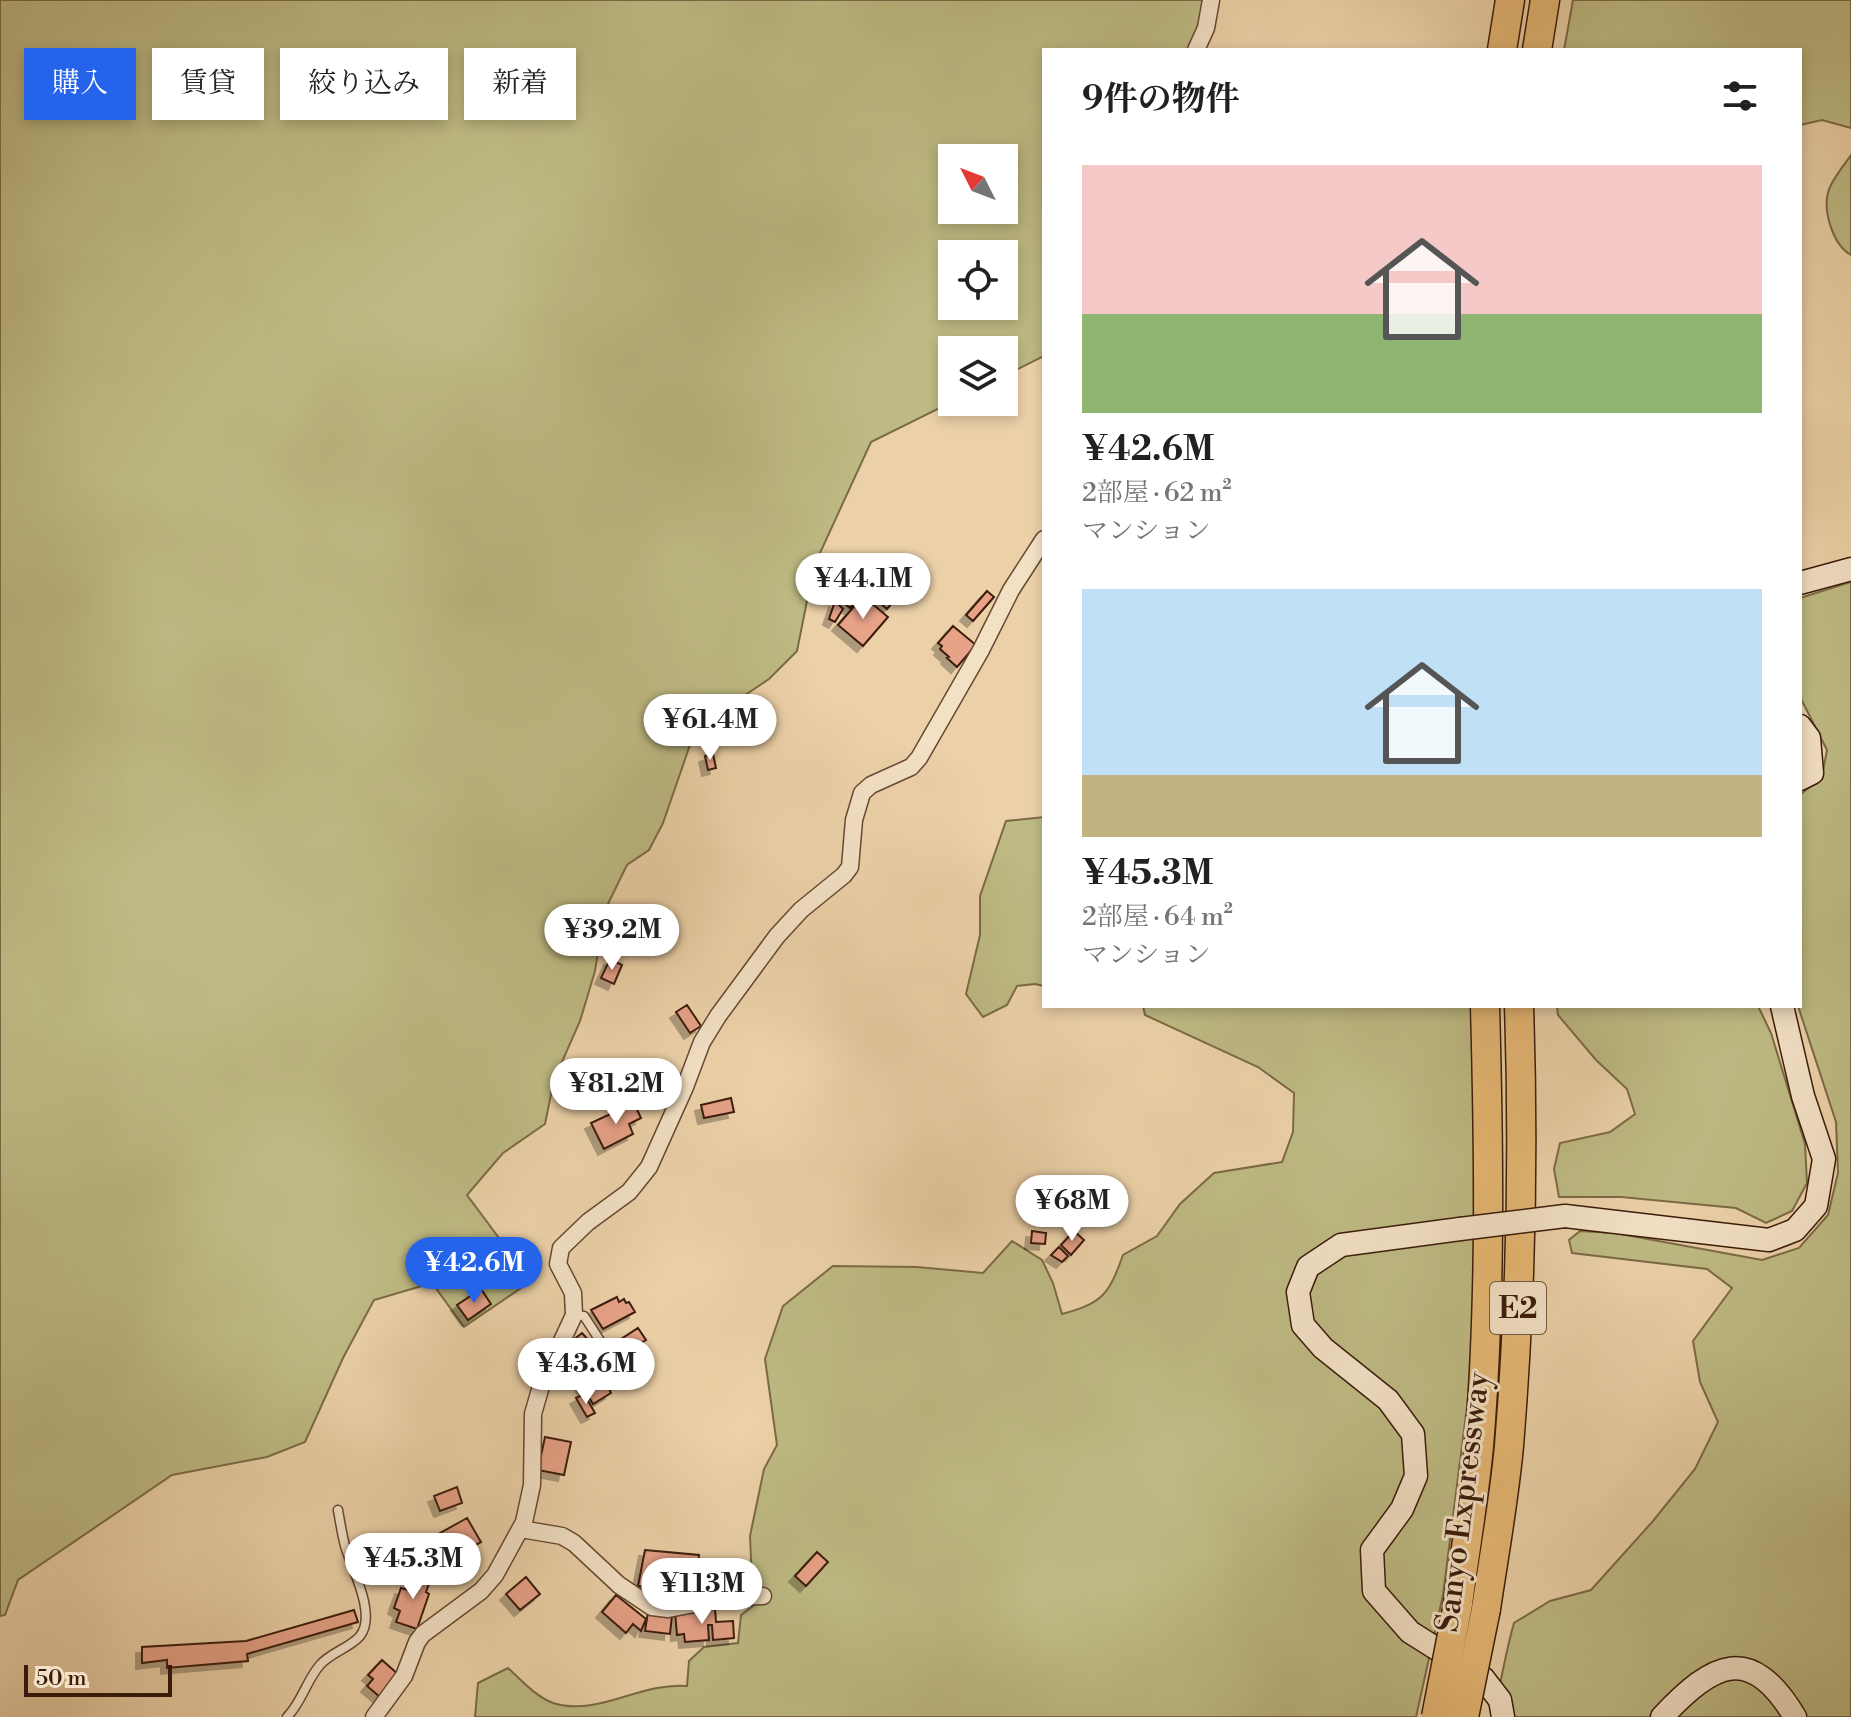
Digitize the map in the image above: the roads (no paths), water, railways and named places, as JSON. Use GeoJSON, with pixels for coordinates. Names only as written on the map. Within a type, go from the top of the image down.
{"type":"FeatureCollection","features":[{"type":"Feature","properties":{"kind":"highway"},"geometry":{"type":"LineString","coordinates":[[1502,48],[1510,0]]}},
{"type":"Feature","properties":{"kind":"highway"},"geometry":{"type":"LineString","coordinates":[[1537,48],[1545,0]]}},
{"type":"Feature","properties":{"kind":"highway","name":"Sanyo Expressway"},"geometry":{"type":"LineString","coordinates":[[1436,1717],[1458,1604],[1479,1447],[1488,1166],[1485,1008]]}},
{"type":"Feature","properties":{"kind":"highway","name":"Sanyo Expressway"},"geometry":{"type":"LineString","coordinates":[[1464,1717],[1486,1609],[1508,1449],[1523,1163],[1519,1008]]}},
{"type":"Feature","properties":{"kind":"main road"},"geometry":{"type":"LineString","coordinates":[[1802,582],[1851,569]]}},
{"type":"Feature","properties":{"kind":"main road"},"geometry":{"type":"LineString","coordinates":[[1802,729],[1809,738],[1812,773],[1802,778]]}},
{"type":"Feature","properties":{"kind":"main road"},"geometry":{"type":"LineString","coordinates":[[1503,1717],[1500,1700],[1483,1678],[1410,1632],[1374,1591],[1372,1550],[1402,1509],[1416,1476],[1413,1434],[1388,1400],[1323,1348],[1303,1325],[1298,1292],[1308,1267],[1341,1245],[1460,1229],[1565,1216],[1769,1240],[1795,1230],[1816,1206],[1824,1159],[1803,1096],[1782,1008]]}},
{"type":"Feature","properties":{"kind":"main road"},"geometry":{"type":"LineString","coordinates":[[1662,1717],[1704,1679],[1718,1671],[1736,1667],[1754,1672],[1772,1684],[1795,1717]]}},
{"type":"Feature","properties":{"kind":"street"},"geometry":{"type":"LineString","coordinates":[[1197,48],[1206,28],[1211,0]]}},
{"type":"Feature","properties":{"kind":"street"},"geometry":{"type":"LineString","coordinates":[[374,1717],[404,1676],[423,1634],[481,1591],[495,1575],[521,1529],[532,1485],[533,1414],[541,1386],[574,1315],[573,1293],[558,1264],[561,1248],[588,1222],[629,1192],[649,1167],[702,1042],[718,1016],[777,936],[801,910],[850,867],[854,820],[862,793],[871,785],[911,767],[919,758],[981,650],[1011,590],[1042,542]]}},
{"type":"Feature","properties":{"kind":"street"},"geometry":{"type":"LineString","coordinates":[[521,1529],[562,1536],[574,1543],[619,1585],[652,1607],[668,1609],[732,1597],[763,1596]]}},
{"type":"Feature","properties":{"kind":"lane"},"geometry":{"type":"LineString","coordinates":[[574,1315],[584,1316],[617,1367]]}},
{"type":"Feature","properties":{"kind":"lane"},"geometry":{"type":"LineString","coordinates":[[287,1717],[299,1703],[318,1667],[329,1656],[358,1639],[364,1629],[363,1597],[344,1543],[338,1510]]}}]}
